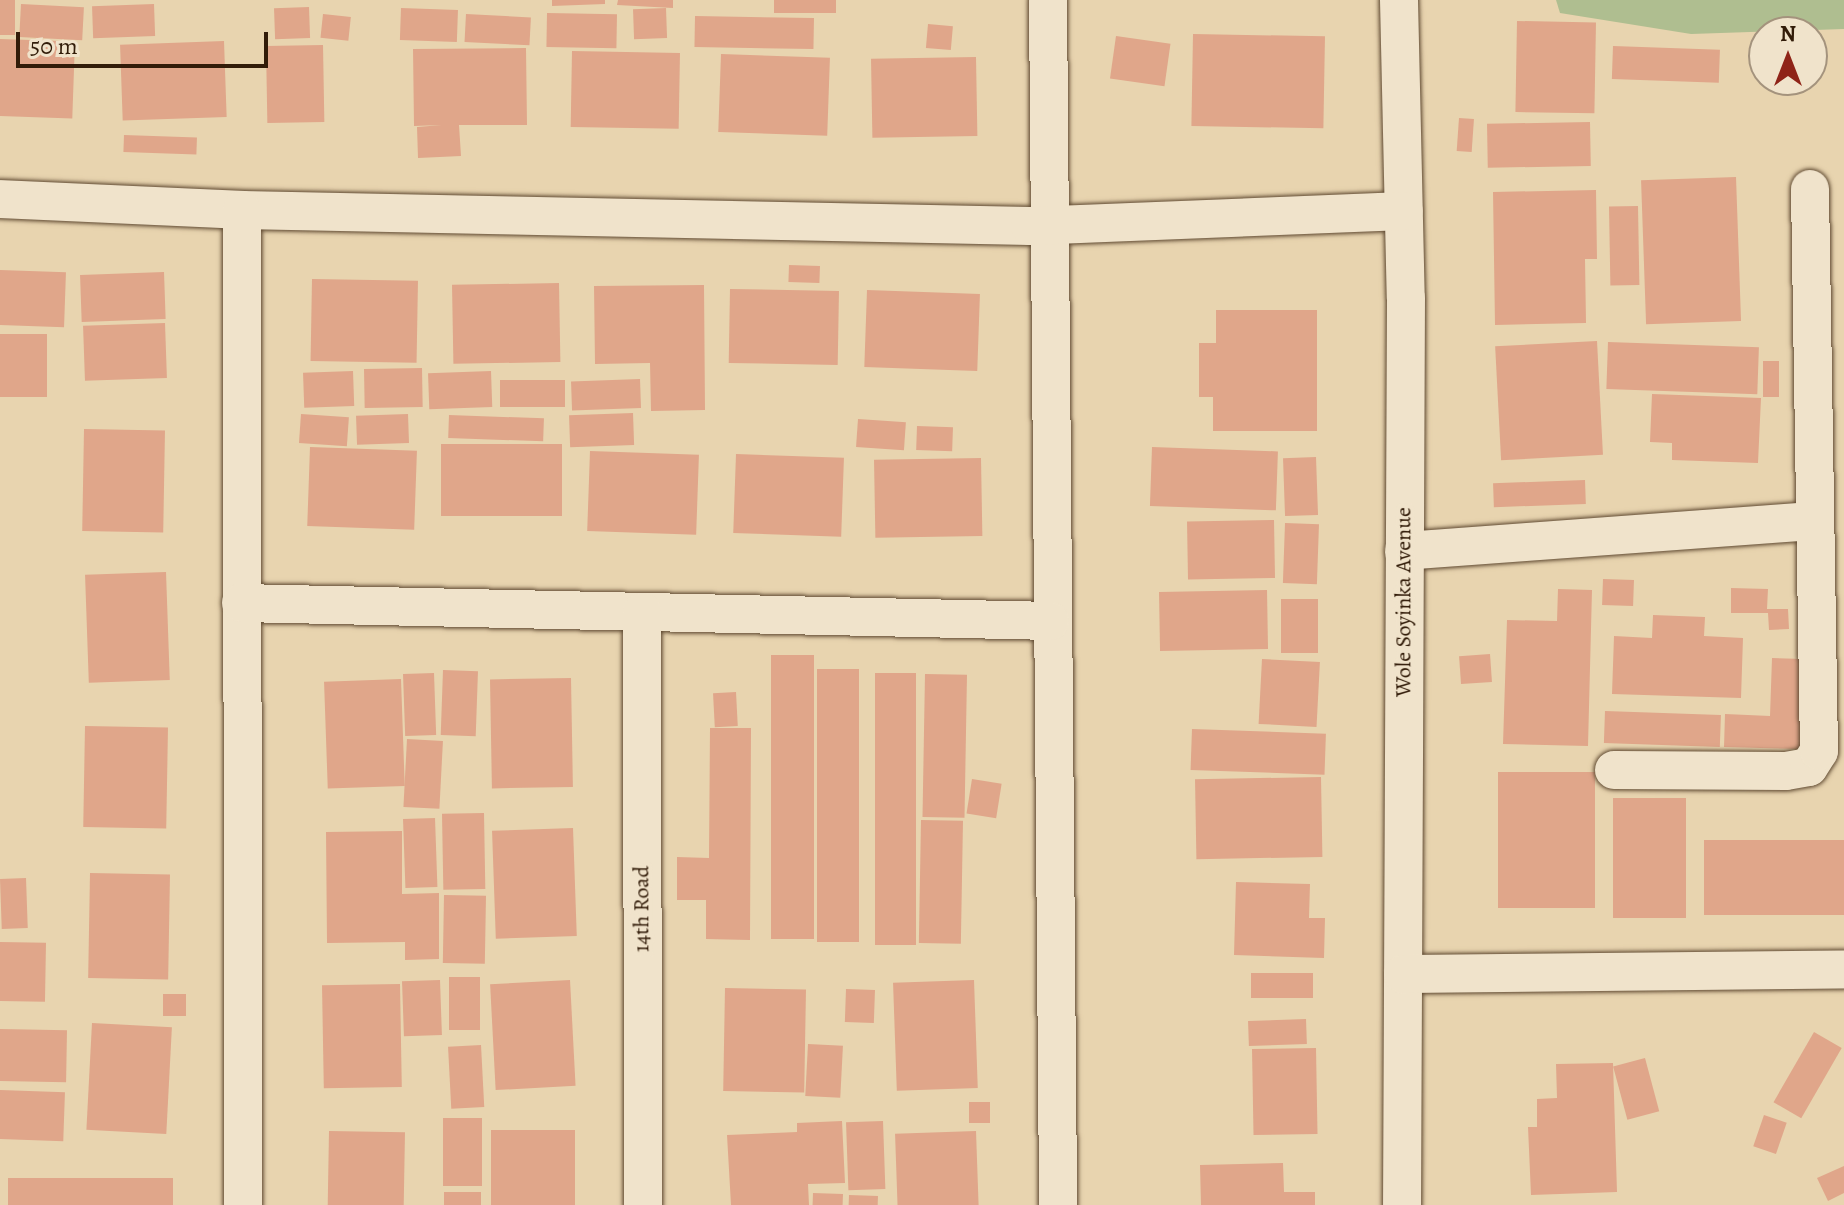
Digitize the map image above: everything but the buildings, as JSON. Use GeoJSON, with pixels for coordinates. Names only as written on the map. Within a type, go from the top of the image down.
{"type":"FeatureCollection","features":[{"type":"Feature","properties":{"kind":"street"},"geometry":{"type":"LineString","coordinates":[[1048,0],[1050,621],[1058,1205]]}},
{"type":"Feature","properties":{"kind":"street","name":"Wole Soyinka Avenue"},"geometry":{"type":"LineString","coordinates":[[1399,0],[1404,211],[1402,1205]]}},
{"type":"Feature","properties":{"kind":"street"},"geometry":{"type":"LineString","coordinates":[[1614,770],[1786,771],[1809,767],[1816,758],[1810,189]]}},
{"type":"Feature","properties":{"kind":"street"},"geometry":{"type":"LineString","coordinates":[[0,199],[242,210],[1049,225],[1404,211]]}},
{"type":"Feature","properties":{"kind":"street"},"geometry":{"type":"LineString","coordinates":[[242,210],[243,1205]]}},
{"type":"Feature","properties":{"kind":"street"},"geometry":{"type":"LineString","coordinates":[[1404,551],[1814,521]]}},
{"type":"Feature","properties":{"kind":"street"},"geometry":{"type":"LineString","coordinates":[[241,603],[1050,621]]}},
{"type":"Feature","properties":{"kind":"street","name":"14th Road"},"geometry":{"type":"LineString","coordinates":[[642,612],[643,1205]]}},
{"type":"Feature","properties":{"kind":"street"},"geometry":{"type":"LineString","coordinates":[[1403,974],[1844,969]]}},
{"type":"Feature","properties":{"kind":"green space"},"geometry":{"type":"Polygon","coordinates":[[[1556,0],[1844,0],[1844,29],[1828,30],[1828,16],[1748,16],[1748,32],[1691,34],[1560,13],[1556,0]]]}}]}
